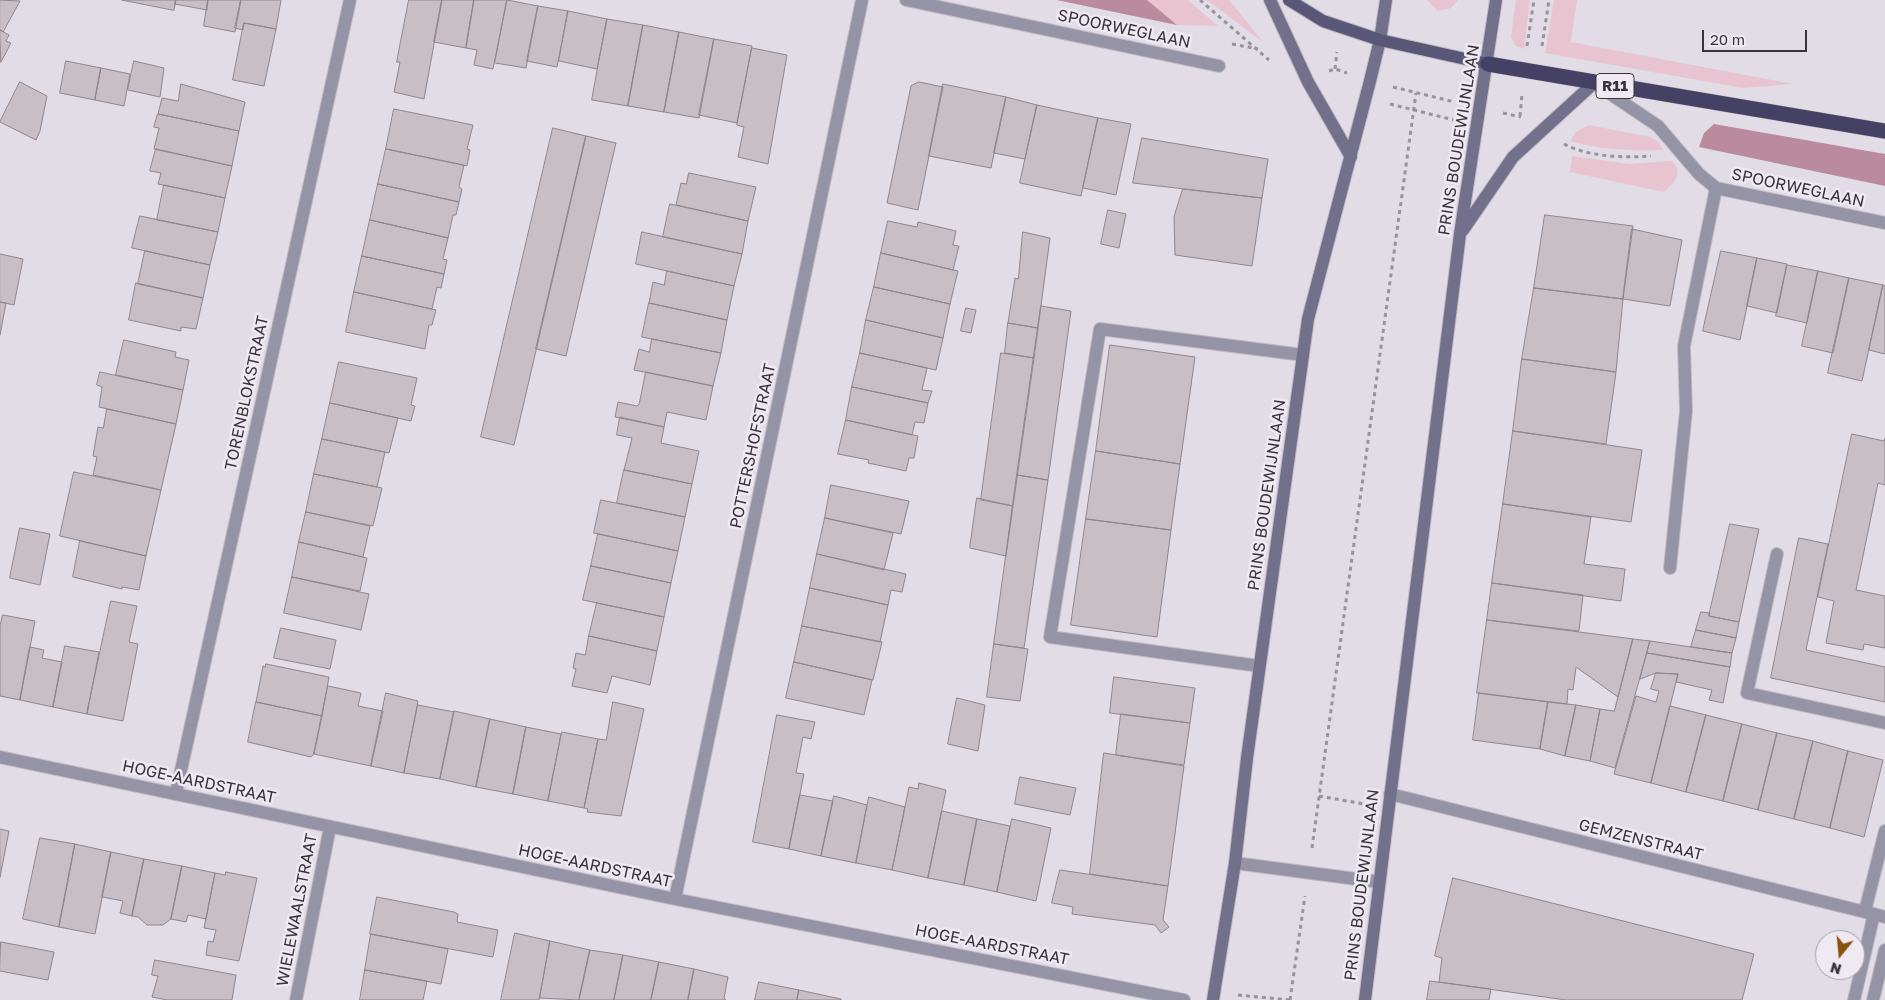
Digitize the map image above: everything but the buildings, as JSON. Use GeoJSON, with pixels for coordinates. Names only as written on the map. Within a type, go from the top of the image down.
{"type":"FeatureCollection","features":[{"type":"Feature","properties":{"kind":"highway","name":"R11"},"geometry":{"type":"LineString","coordinates":[[1488,64],[1885,130]]}},
{"type":"Feature","properties":{"kind":"main road"},"geometry":{"type":"LineString","coordinates":[[1270,0],[1308,82],[1351,157]]}},
{"type":"Feature","properties":{"kind":"main road","name":"R11"},"geometry":{"type":"LineString","coordinates":[[1290,0],[1323,21],[1380,40],[1488,64]]}},
{"type":"Feature","properties":{"kind":"main road","name":"PRINS BOUDEWIJNLAAN"},"geometry":{"type":"LineString","coordinates":[[1213,1000],[1234,862],[1259,666],[1308,319],[1366,98],[1380,40],[1386,0]]}},
{"type":"Feature","properties":{"kind":"main road","name":"PRINS BOUDEWIJNLAAN"},"geometry":{"type":"LineString","coordinates":[[1365,1000],[1460,234],[1488,64],[1496,0]]}},
{"type":"Feature","properties":{"kind":"main road"},"geometry":{"type":"LineString","coordinates":[[1460,234],[1513,157],[1594,83]]}},
{"type":"Feature","properties":{"kind":"street","name":"TORENBLOKSTRAAT"},"geometry":{"type":"LineString","coordinates":[[176,793],[350,0]]}},
{"type":"Feature","properties":{"kind":"street","name":"POTTERSHOFSTRAAT"},"geometry":{"type":"LineString","coordinates":[[675,899],[862,0]]}},
{"type":"Feature","properties":{"kind":"street","name":"SPOORWEGLAAN"},"geometry":{"type":"LineString","coordinates":[[906,0],[1219,66]]}},
{"type":"Feature","properties":{"kind":"street","name":"SPOORWEGLAAN"},"geometry":{"type":"LineString","coordinates":[[1594,83],[1658,126],[1699,174],[1716,188],[1885,223]]}},
{"type":"Feature","properties":{"kind":"street"},"geometry":{"type":"LineString","coordinates":[[1670,568],[1686,411],[1684,346],[1716,188]]}},
{"type":"Feature","properties":{"kind":"street"},"geometry":{"type":"LineString","coordinates":[[1259,666],[1050,637],[1100,329],[1303,355]]}},
{"type":"Feature","properties":{"kind":"street"},"geometry":{"type":"LineString","coordinates":[[1777,554],[1748,693],[1885,723]]}},
{"type":"Feature","properties":{"kind":"street","name":"HOGE-AARDSTRAAT"},"geometry":{"type":"LineString","coordinates":[[0,757],[675,899],[1184,1000]]}},
{"type":"Feature","properties":{"kind":"street","name":"GEMZENSTRAAT"},"geometry":{"type":"LineString","coordinates":[[1390,794],[1875,914]]}},
{"type":"Feature","properties":{"kind":"street","name":"WIELEWAALSTRAAT"},"geometry":{"type":"LineString","coordinates":[[296,1000],[330,827]]}},
{"type":"Feature","properties":{"kind":"street"},"geometry":{"type":"LineString","coordinates":[[1854,1000],[1875,914],[1885,831]]}},
{"type":"Feature","properties":{"kind":"street"},"geometry":{"type":"LineString","coordinates":[[1234,862],[1379,882]]}},
{"type":"Feature","properties":{"kind":"street"},"geometry":{"type":"LineString","coordinates":[[1873,1000],[1885,950]]}},
{"type":"Feature","properties":{"kind":"path"},"geometry":{"type":"LineString","coordinates":[[1200,0],[1259,49]]}},
{"type":"Feature","properties":{"kind":"path"},"geometry":{"type":"LineString","coordinates":[[1527,48],[1534,0]]}},
{"type":"Feature","properties":{"kind":"path"},"geometry":{"type":"LineString","coordinates":[[1336,54],[1335,69],[1351,75]]}},
{"type":"Feature","properties":{"kind":"path"},"geometry":{"type":"LineString","coordinates":[[1388,86],[1453,102]]}},
{"type":"Feature","properties":{"kind":"path"},"geometry":{"type":"LineString","coordinates":[[1520,116],[1523,90]]}},
{"type":"Feature","properties":{"kind":"path"},"geometry":{"type":"LineString","coordinates":[[1233,994],[1290,1000],[1416,93]]}},
{"type":"Feature","properties":{"kind":"path"},"geometry":{"type":"LineString","coordinates":[[1366,98],[1478,125]]}},
{"type":"Feature","properties":{"kind":"path"},"geometry":{"type":"LineString","coordinates":[[1500,112],[1520,116],[1541,132],[1577,151],[1632,157],[1682,154]]}},
{"type":"Feature","properties":{"kind":"path"},"geometry":{"type":"LineString","coordinates":[[1319,796],[1366,805],[1390,794]]}},
{"type":"Feature","properties":{"kind":"shaded area"},"geometry":{"type":"Polygon","coordinates":[[[1057,0],[1188,0],[1218,26],[1177,25],[1057,0]]]}},
{"type":"Feature","properties":{"kind":"shaded area"},"geometry":{"type":"Polygon","coordinates":[[[1057,0],[1147,0],[1177,25],[1057,0]]]}},
{"type":"Feature","properties":{"kind":"shaded area"},"geometry":{"type":"Polygon","coordinates":[[[1207,0],[1229,0],[1264,43],[1207,0]]]}},
{"type":"Feature","properties":{"kind":"shaded area"},"geometry":{"type":"Polygon","coordinates":[[[1427,0],[1458,0],[1451,8],[1438,11],[1427,0]]]}},
{"type":"Feature","properties":{"kind":"shaded area"},"geometry":{"type":"Polygon","coordinates":[[[1516,0],[1530,0],[1524,49],[1516,46],[1511,37],[1516,0]]]}},
{"type":"Feature","properties":{"kind":"shaded area"},"geometry":{"type":"Polygon","coordinates":[[[1554,0],[1577,0],[1571,42],[1793,84],[1743,88],[1545,53],[1554,0]]]}},
{"type":"Feature","properties":{"kind":"shaded area"},"geometry":{"type":"Polygon","coordinates":[[[1714,124],[1885,154],[1885,186],[1699,147],[1704,133],[1714,124]]]}},
{"type":"Feature","properties":{"kind":"shaded area"},"geometry":{"type":"Polygon","coordinates":[[[1589,125],[1650,137],[1658,142],[1663,150],[1616,149],[1570,141],[1576,132],[1589,125]]]}},
{"type":"Feature","properties":{"kind":"shaded area"},"geometry":{"type":"Polygon","coordinates":[[[1572,156],[1629,164],[1672,161],[1676,166],[1678,174],[1675,181],[1664,192],[1570,172],[1572,156]]]}}]}
